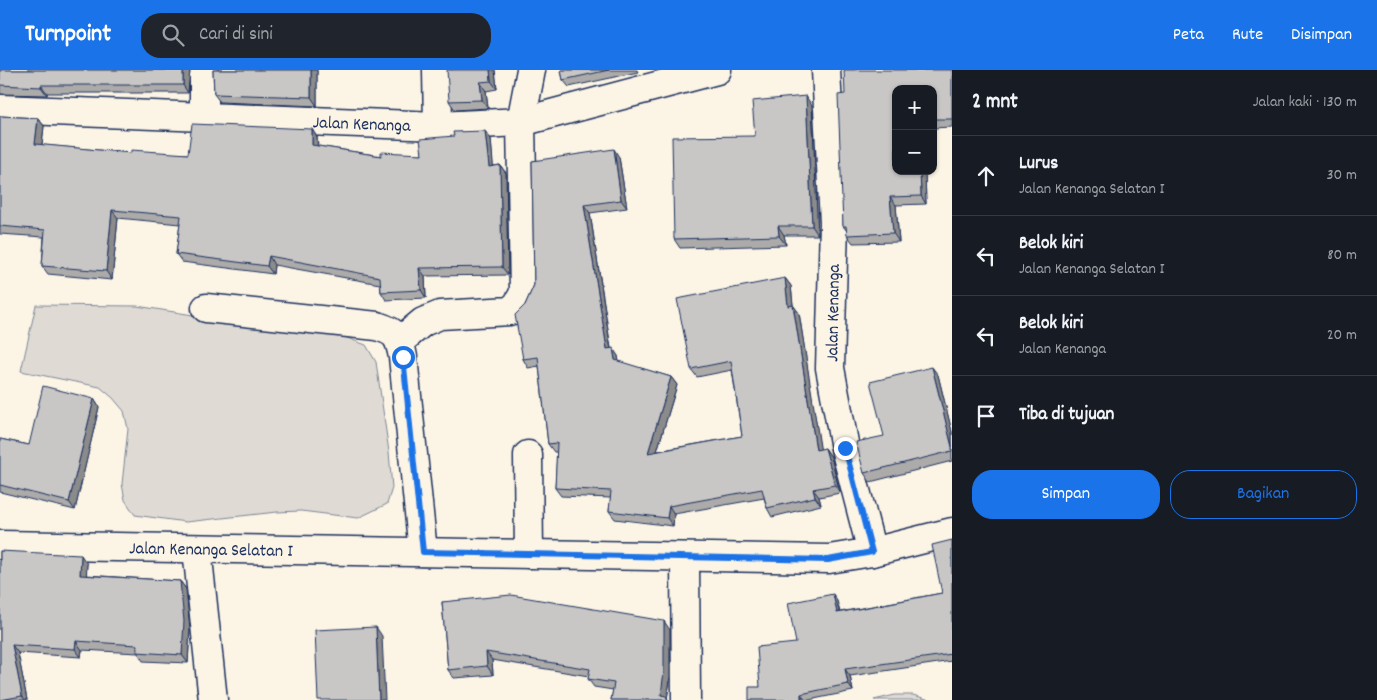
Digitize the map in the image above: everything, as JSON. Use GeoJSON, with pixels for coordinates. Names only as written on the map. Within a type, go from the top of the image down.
{"type":"FeatureCollection","features":[{"type":"Feature","properties":{"kind":"street"},"geometry":{"type":"LineString","coordinates":[[204,70],[204,118]]}},
{"type":"Feature","properties":{"kind":"street"},"geometry":{"type":"LineString","coordinates":[[437,70],[438,126]]}},
{"type":"Feature","properties":{"kind":"street"},"geometry":{"type":"LineString","coordinates":[[400,341],[423,322],[440,315],[510,311],[517,305],[524,293],[520,122],[531,70]]}},
{"type":"Feature","properties":{"kind":"street","name":"Jalan Kenanga"},"geometry":{"type":"LineString","coordinates":[[0,109],[438,126],[520,122],[717,70]]}},
{"type":"Feature","properties":{"kind":"street","name":"Jalan Kenanga"},"geometry":{"type":"LineString","coordinates":[[826,70],[834,223],[830,368],[845,448],[872,552]]}},
{"type":"Feature","properties":{"kind":"street"},"geometry":{"type":"LineString","coordinates":[[206,308],[377,326],[392,330],[400,341],[403,357],[423,552]]}},
{"type":"Feature","properties":{"kind":"street"},"geometry":{"type":"LineString","coordinates":[[528,456],[529,554]]}},
{"type":"Feature","properties":{"kind":"street","name":"Jalan Kenanga Selatan I"},"geometry":{"type":"LineString","coordinates":[[0,545],[828,560],[872,552],[952,532]]}},
{"type":"Feature","properties":{"kind":"street"},"geometry":{"type":"LineString","coordinates":[[197,549],[213,700]]}},
{"type":"Feature","properties":{"kind":"street"},"geometry":{"type":"LineString","coordinates":[[685,557],[686,700]]}},
{"type":"Feature","properties":{"kind":"shaded area"},"geometry":{"type":"Polygon","coordinates":[[[36,305],[137,306],[218,319],[331,332],[366,345],[376,362],[389,452],[392,488],[387,504],[358,518],[301,511],[186,522],[135,515],[125,500],[122,484],[128,429],[124,411],[100,387],[21,371],[36,305]]]}},
{"type":"Feature","properties":{"kind":"shaded area"},"geometry":{"type":"Polygon","coordinates":[[[895,695],[913,695],[930,700],[874,700],[895,695]]]}},
{"type":"Feature","properties":{"kind":"building"},"geometry":{"type":"Polygon","coordinates":[[[0,70],[183,70],[183,85],[41,85],[41,87],[0,85],[0,70]]]}},
{"type":"Feature","properties":{"kind":"building"},"geometry":{"type":"Polygon","coordinates":[[[213,70],[311,70],[311,97],[214,94],[213,70]]]}},
{"type":"Feature","properties":{"kind":"building"},"geometry":{"type":"Polygon","coordinates":[[[447,70],[490,70],[491,81],[480,82],[482,100],[449,101],[447,70]]]}},
{"type":"Feature","properties":{"kind":"building"},"geometry":{"type":"Polygon","coordinates":[[[561,70],[609,70],[563,80],[561,70]]]}},
{"type":"Feature","properties":{"kind":"building"},"geometry":{"type":"Polygon","coordinates":[[[844,70],[952,70],[952,119],[937,119],[937,85],[892,85],[892,175],[920,175],[921,196],[890,197],[893,233],[847,235],[846,226],[843,226],[838,95],[845,94],[844,70]]]}},
{"type":"Feature","properties":{"kind":"building"},"geometry":{"type":"Polygon","coordinates":[[[806,96],[812,226],[778,226],[779,236],[674,239],[672,137],[755,136],[752,101],[806,96]]]}},
{"type":"Feature","properties":{"kind":"building"},"geometry":{"type":"Polygon","coordinates":[[[0,116],[38,118],[35,144],[131,153],[131,150],[188,154],[192,124],[312,129],[312,145],[381,156],[381,152],[422,154],[420,139],[454,136],[453,132],[485,131],[489,167],[500,165],[502,267],[419,268],[421,290],[381,292],[380,277],[269,256],[267,266],[176,254],[181,216],[112,210],[106,271],[42,266],[45,230],[0,226],[0,116]]]}},
{"type":"Feature","properties":{"kind":"building"},"geometry":{"type":"Polygon","coordinates":[[[614,149],[621,200],[584,205],[607,349],[613,348],[615,360],[671,377],[648,453],[742,436],[731,361],[691,369],[677,299],[785,278],[788,306],[793,305],[816,450],[825,448],[835,485],[813,489],[815,497],[767,508],[762,489],[669,506],[667,518],[609,511],[611,491],[555,488],[557,443],[548,444],[538,357],[523,359],[515,315],[525,305],[534,285],[532,161],[614,149]]]}},
{"type":"Feature","properties":{"kind":"building"},"geometry":{"type":"Polygon","coordinates":[[[932,367],[952,451],[864,473],[856,442],[884,436],[870,382],[932,367]]]}},
{"type":"Feature","properties":{"kind":"building"},"geometry":{"type":"Polygon","coordinates":[[[43,386],[94,399],[69,502],[0,485],[0,439],[29,445],[43,386]]]}},
{"type":"Feature","properties":{"kind":"building"},"geometry":{"type":"Polygon","coordinates":[[[952,540],[952,654],[845,669],[848,684],[801,694],[801,700],[749,700],[749,687],[760,687],[757,647],[796,643],[788,603],[833,594],[837,613],[942,593],[932,545],[952,540]]]}},
{"type":"Feature","properties":{"kind":"building"},"geometry":{"type":"Polygon","coordinates":[[[0,551],[81,555],[80,575],[180,581],[184,621],[182,655],[137,652],[137,645],[76,641],[75,649],[12,645],[22,696],[0,700],[0,551]]]}},
{"type":"Feature","properties":{"kind":"building"},"geometry":{"type":"Polygon","coordinates":[[[511,595],[664,621],[664,671],[661,695],[666,696],[668,700],[611,700],[614,683],[588,679],[590,669],[486,652],[487,666],[448,670],[442,602],[511,595]]]}},
{"type":"Feature","properties":{"kind":"building"},"geometry":{"type":"Polygon","coordinates":[[[376,627],[379,700],[318,700],[315,630],[376,627]]]}},
{"type":"Feature","properties":{"kind":"route"},"geometry":{"type":"LineString","coordinates":[[403,357],[423,552],[828,560],[872,552],[845,448]]}}]}
